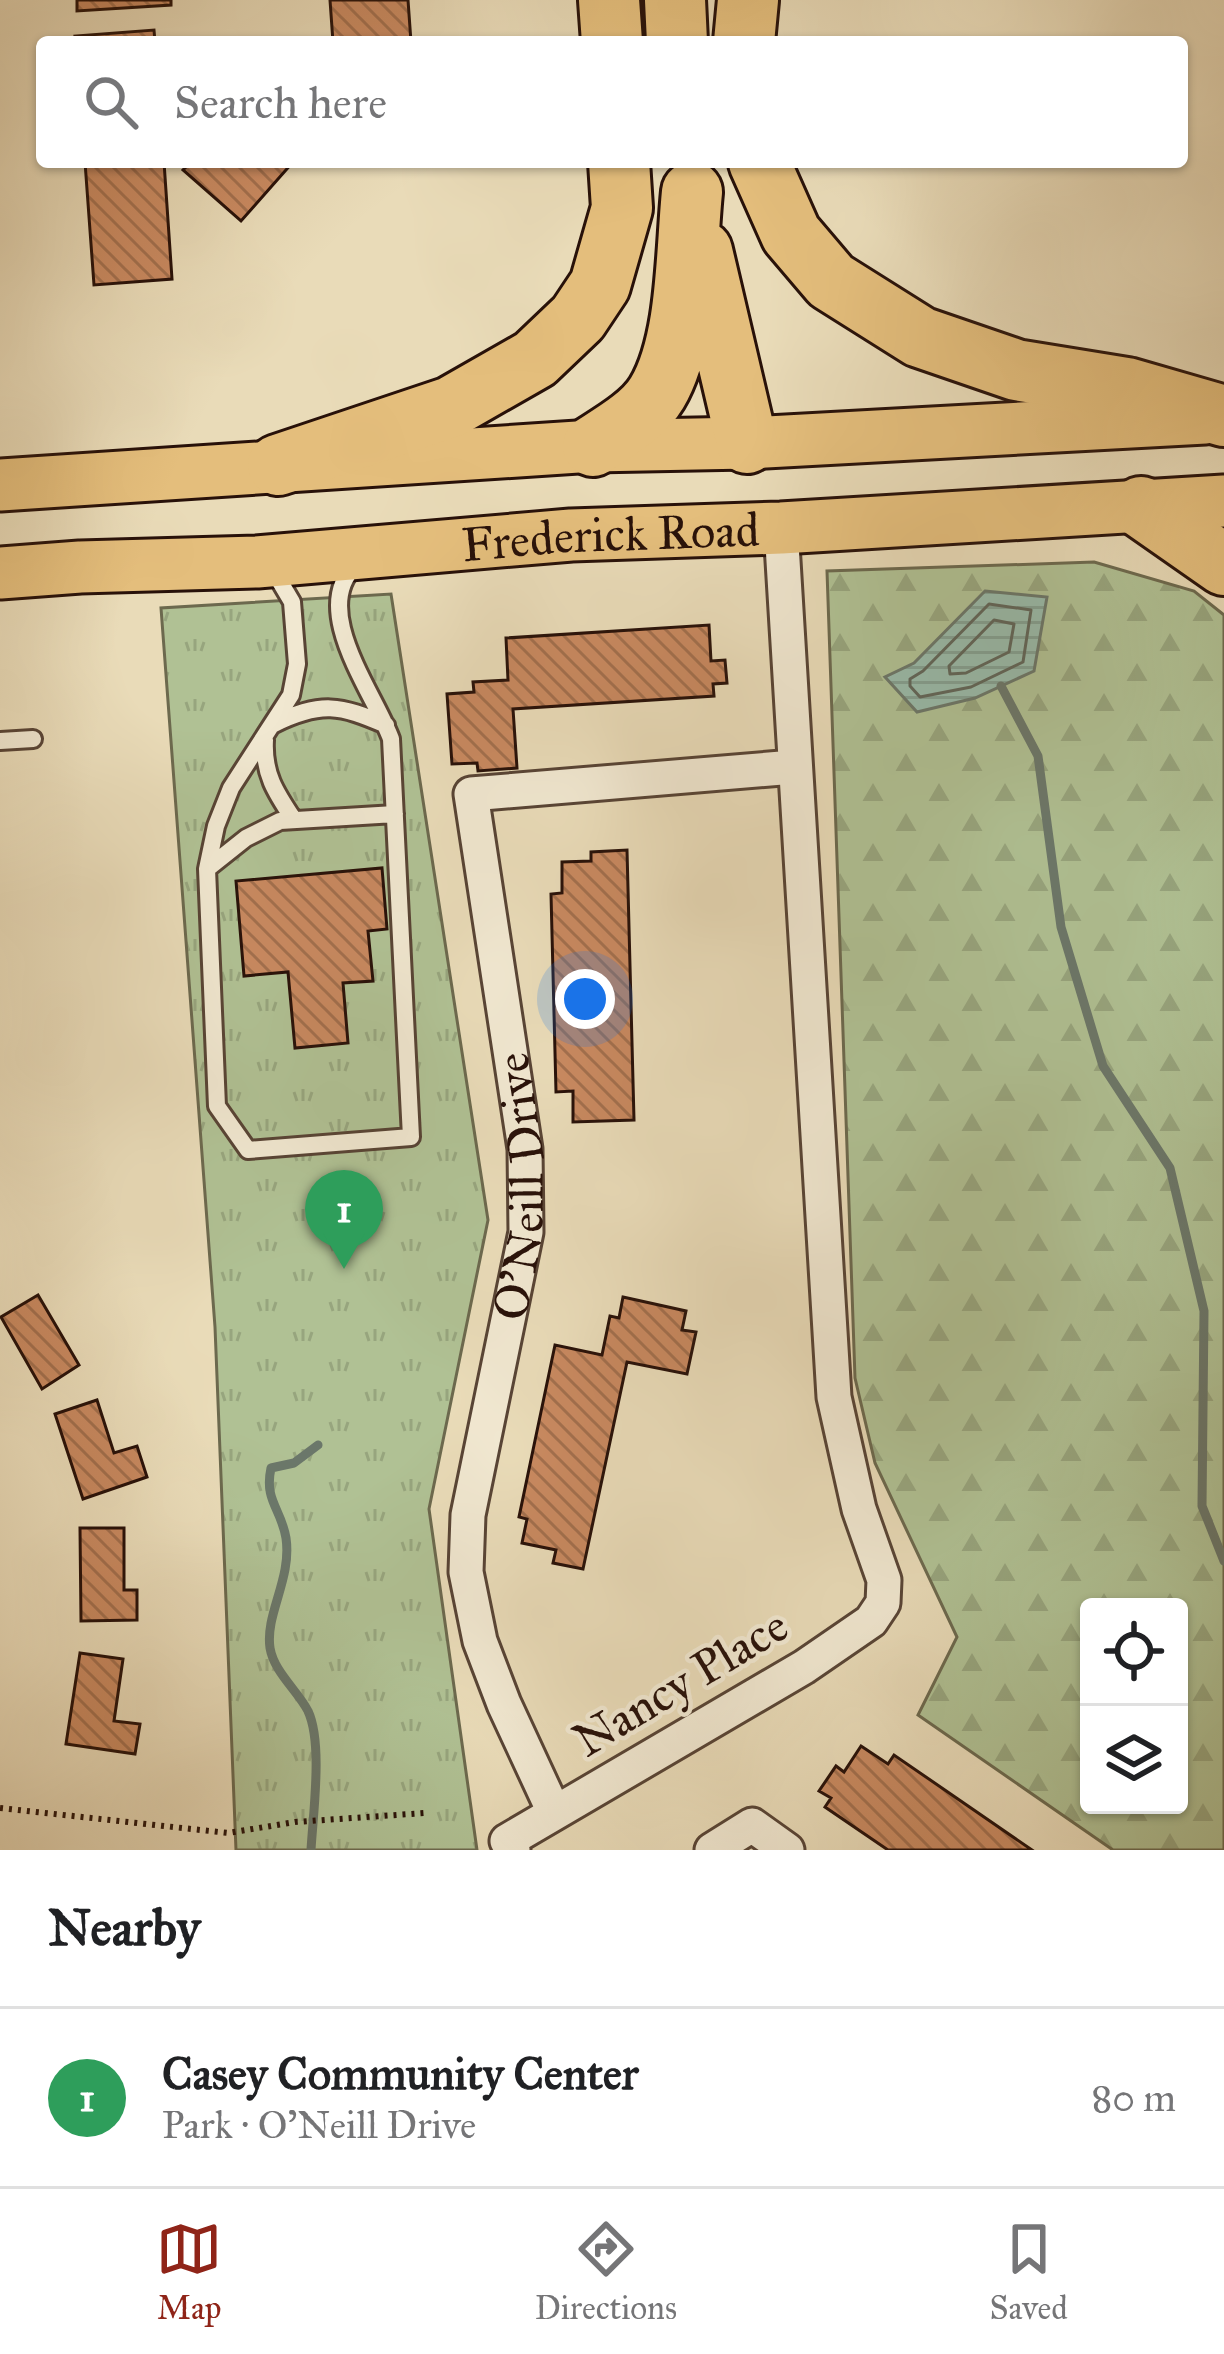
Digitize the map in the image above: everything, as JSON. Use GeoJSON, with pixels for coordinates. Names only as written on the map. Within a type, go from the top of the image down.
{"type":"FeatureCollection","features":[{"type":"Feature","properties":{"kind":"highway"},"geometry":{"type":"LineString","coordinates":[[609,0],[612,36]]}},
{"type":"Feature","properties":{"kind":"highway"},"geometry":{"type":"LineString","coordinates":[[675,0],[677,36]]}},
{"type":"Feature","properties":{"kind":"highway"},"geometry":{"type":"LineString","coordinates":[[745,36],[748,0]]}},
{"type":"Feature","properties":{"kind":"highway"},"geometry":{"type":"LineString","coordinates":[[278,465],[451,407],[536,359],[578,318],[600,285],[622,208],[619,168]]}},
{"type":"Feature","properties":{"kind":"highway"},"geometry":{"type":"LineString","coordinates":[[762,168],[791,234],[831,280],[920,338],[1016,370],[1127,388],[1224,416]]}},
{"type":"Feature","properties":{"kind":"highway"},"geometry":{"type":"LineString","coordinates":[[690,177],[706,277],[747,443]]}},
{"type":"Feature","properties":{"kind":"highway"},"geometry":{"type":"LineString","coordinates":[[593,446],[623,427],[656,394],[679,319],[690,177]]}},
{"type":"Feature","properties":{"kind":"highway"},"geometry":{"type":"LineString","coordinates":[[1141,506],[1224,565]]}},
{"type":"Feature","properties":{"kind":"main road","name":"Frederick Road"},"geometry":{"type":"LineString","coordinates":[[0,485],[593,446],[747,443],[1224,416]]}},
{"type":"Feature","properties":{"kind":"main road"},"geometry":{"type":"LineString","coordinates":[[747,443],[781,528]]}},
{"type":"Feature","properties":{"kind":"main road","name":"Frederick Road"},"geometry":{"type":"LineString","coordinates":[[2,575],[80,567],[257,562],[572,535],[781,528],[1224,501]]}},
{"type":"Feature","properties":{"kind":"street"},"geometry":{"type":"LineString","coordinates":[[781,528],[794,767]]}},
{"type":"Feature","properties":{"kind":"street","name":"Nancy Place"},"geometry":{"type":"LineString","coordinates":[[513,1850],[507,1841],[804,1667],[871,1621],[883,1603],[884,1580],[859,1509],[834,1397],[794,767]]}},
{"type":"Feature","properties":{"kind":"street","name":"O'Neill Drive"},"geometry":{"type":"LineString","coordinates":[[554,1812],[480,1641],[466,1572],[469,1515],[526,1232],[525,1149],[471,794],[794,767]]}},
{"type":"Feature","properties":{"kind":"street"},"geometry":{"type":"LineString","coordinates":[[712,1850],[752,1825],[788,1850]]}},
{"type":"Feature","properties":{"kind":"lane"},"geometry":{"type":"LineString","coordinates":[[257,562],[279,580],[292,602],[297,664],[291,695],[231,788],[207,868],[217,1106],[248,1150],[410,1137],[392,740],[354,666],[340,614],[346,574],[369,552]]}},
{"type":"Feature","properties":{"kind":"lane"},"geometry":{"type":"LineString","coordinates":[[269,730],[303,710],[330,706],[386,725]]}},
{"type":"Feature","properties":{"kind":"lane"},"geometry":{"type":"LineString","coordinates":[[269,730],[264,764],[272,789],[294,820]]}},
{"type":"Feature","properties":{"kind":"lane"},"geometry":{"type":"LineString","coordinates":[[0,741],[33,739]]}},
{"type":"Feature","properties":{"kind":"lane"},"geometry":{"type":"LineString","coordinates":[[207,868],[246,838],[280,821],[395,814]]}},
{"type":"Feature","properties":{"kind":"path"},"geometry":{"type":"LineString","coordinates":[[0,1808],[228,1833],[295,1822],[425,1813]]}},
{"type":"Feature","properties":{"kind":"green space"},"geometry":{"type":"Polygon","coordinates":[[[1094,562],[1194,591],[1224,615],[1224,1850],[1113,1850],[918,1715],[957,1637],[875,1463],[855,1378],[827,571],[1094,562]]]}},
{"type":"Feature","properties":{"kind":"green space"},"geometry":{"type":"Polygon","coordinates":[[[391,594],[488,1220],[429,1509],[477,1850],[236,1850],[215,1327],[161,608],[391,594]]]}},
{"type":"Feature","properties":{"kind":"water"},"geometry":{"type":"Polygon","coordinates":[[[985,591],[1047,597],[1034,671],[975,698],[917,712],[885,677],[914,663],[985,591]]]}},
{"type":"Feature","properties":{"kind":"building"},"geometry":{"type":"Polygon","coordinates":[[[77,0],[171,0],[171,5],[77,11],[77,0]]]}},
{"type":"Feature","properties":{"kind":"building"},"geometry":{"type":"Polygon","coordinates":[[[330,0],[408,0],[411,36],[333,36],[330,0]]]}},
{"type":"Feature","properties":{"kind":"building"},"geometry":{"type":"Polygon","coordinates":[[[154,30],[154,36],[75,36],[154,30]]]}},
{"type":"Feature","properties":{"kind":"building"},"geometry":{"type":"Polygon","coordinates":[[[85,168],[164,168],[172,279],[94,285],[85,168]]]}},
{"type":"Feature","properties":{"kind":"building"},"geometry":{"type":"Polygon","coordinates":[[[185,168],[288,168],[241,221],[185,168]]]}},
{"type":"Feature","properties":{"kind":"building"},"geometry":{"type":"Polygon","coordinates":[[[709,625],[711,661],[725,660],[727,683],[713,684],[714,696],[513,709],[517,768],[478,771],[477,763],[452,764],[447,694],[474,692],[473,682],[508,680],[506,638],[709,625]]]}},
{"type":"Feature","properties":{"kind":"building"},"geometry":{"type":"Polygon","coordinates":[[[627,850],[634,1120],[573,1122],[573,1091],[556,1092],[551,894],[562,893],[562,862],[591,861],[591,852],[627,850]]]}},
{"type":"Feature","properties":{"kind":"building"},"geometry":{"type":"Polygon","coordinates":[[[382,868],[387,929],[368,931],[373,981],[343,983],[348,1043],[295,1048],[288,972],[244,976],[236,881],[382,868]]]}},
{"type":"Feature","properties":{"kind":"building"},"geometry":{"type":"Polygon","coordinates":[[[38,1295],[79,1365],[42,1389],[1,1317],[38,1295]]]}},
{"type":"Feature","properties":{"kind":"building"},"geometry":{"type":"Polygon","coordinates":[[[623,1297],[686,1311],[682,1330],[696,1332],[687,1374],[627,1362],[583,1569],[553,1563],[556,1550],[522,1543],[527,1519],[519,1517],[555,1345],[602,1355],[610,1316],[619,1318],[623,1297]]]}},
{"type":"Feature","properties":{"kind":"building"},"geometry":{"type":"Polygon","coordinates":[[[97,1400],[114,1453],[137,1446],[147,1477],[83,1499],[55,1414],[97,1400]]]}},
{"type":"Feature","properties":{"kind":"building"},"geometry":{"type":"Polygon","coordinates":[[[80,1528],[124,1528],[124,1590],[137,1590],[137,1620],[81,1621],[80,1528]]]}},
{"type":"Feature","properties":{"kind":"building"},"geometry":{"type":"Polygon","coordinates":[[[80,1653],[123,1659],[114,1721],[140,1724],[135,1754],[66,1744],[80,1653]]]}},
{"type":"Feature","properties":{"kind":"building"},"geometry":{"type":"Polygon","coordinates":[[[861,1746],[888,1764],[894,1755],[1032,1850],[888,1850],[825,1807],[831,1798],[819,1791],[836,1766],[844,1772],[861,1746]]]}},
{"type":"Feature","properties":{"kind":"waterway"},"geometry":{"type":"LineString","coordinates":[[1001,686],[1038,756],[1061,927],[1103,1066],[1170,1168],[1204,1311],[1202,1506],[1224,1561]]}},
{"type":"Feature","properties":{"kind":"waterway"},"geometry":{"type":"LineString","coordinates":[[311,1850],[316,1779],[313,1725],[270,1648],[287,1553],[269,1479],[271,1468],[294,1463],[318,1445]]}},
{"type":"Feature","properties":{"kind":"place","name":"Casey Community Center"},"geometry":{"type":"Point","coordinates":[344,1269]}}]}
